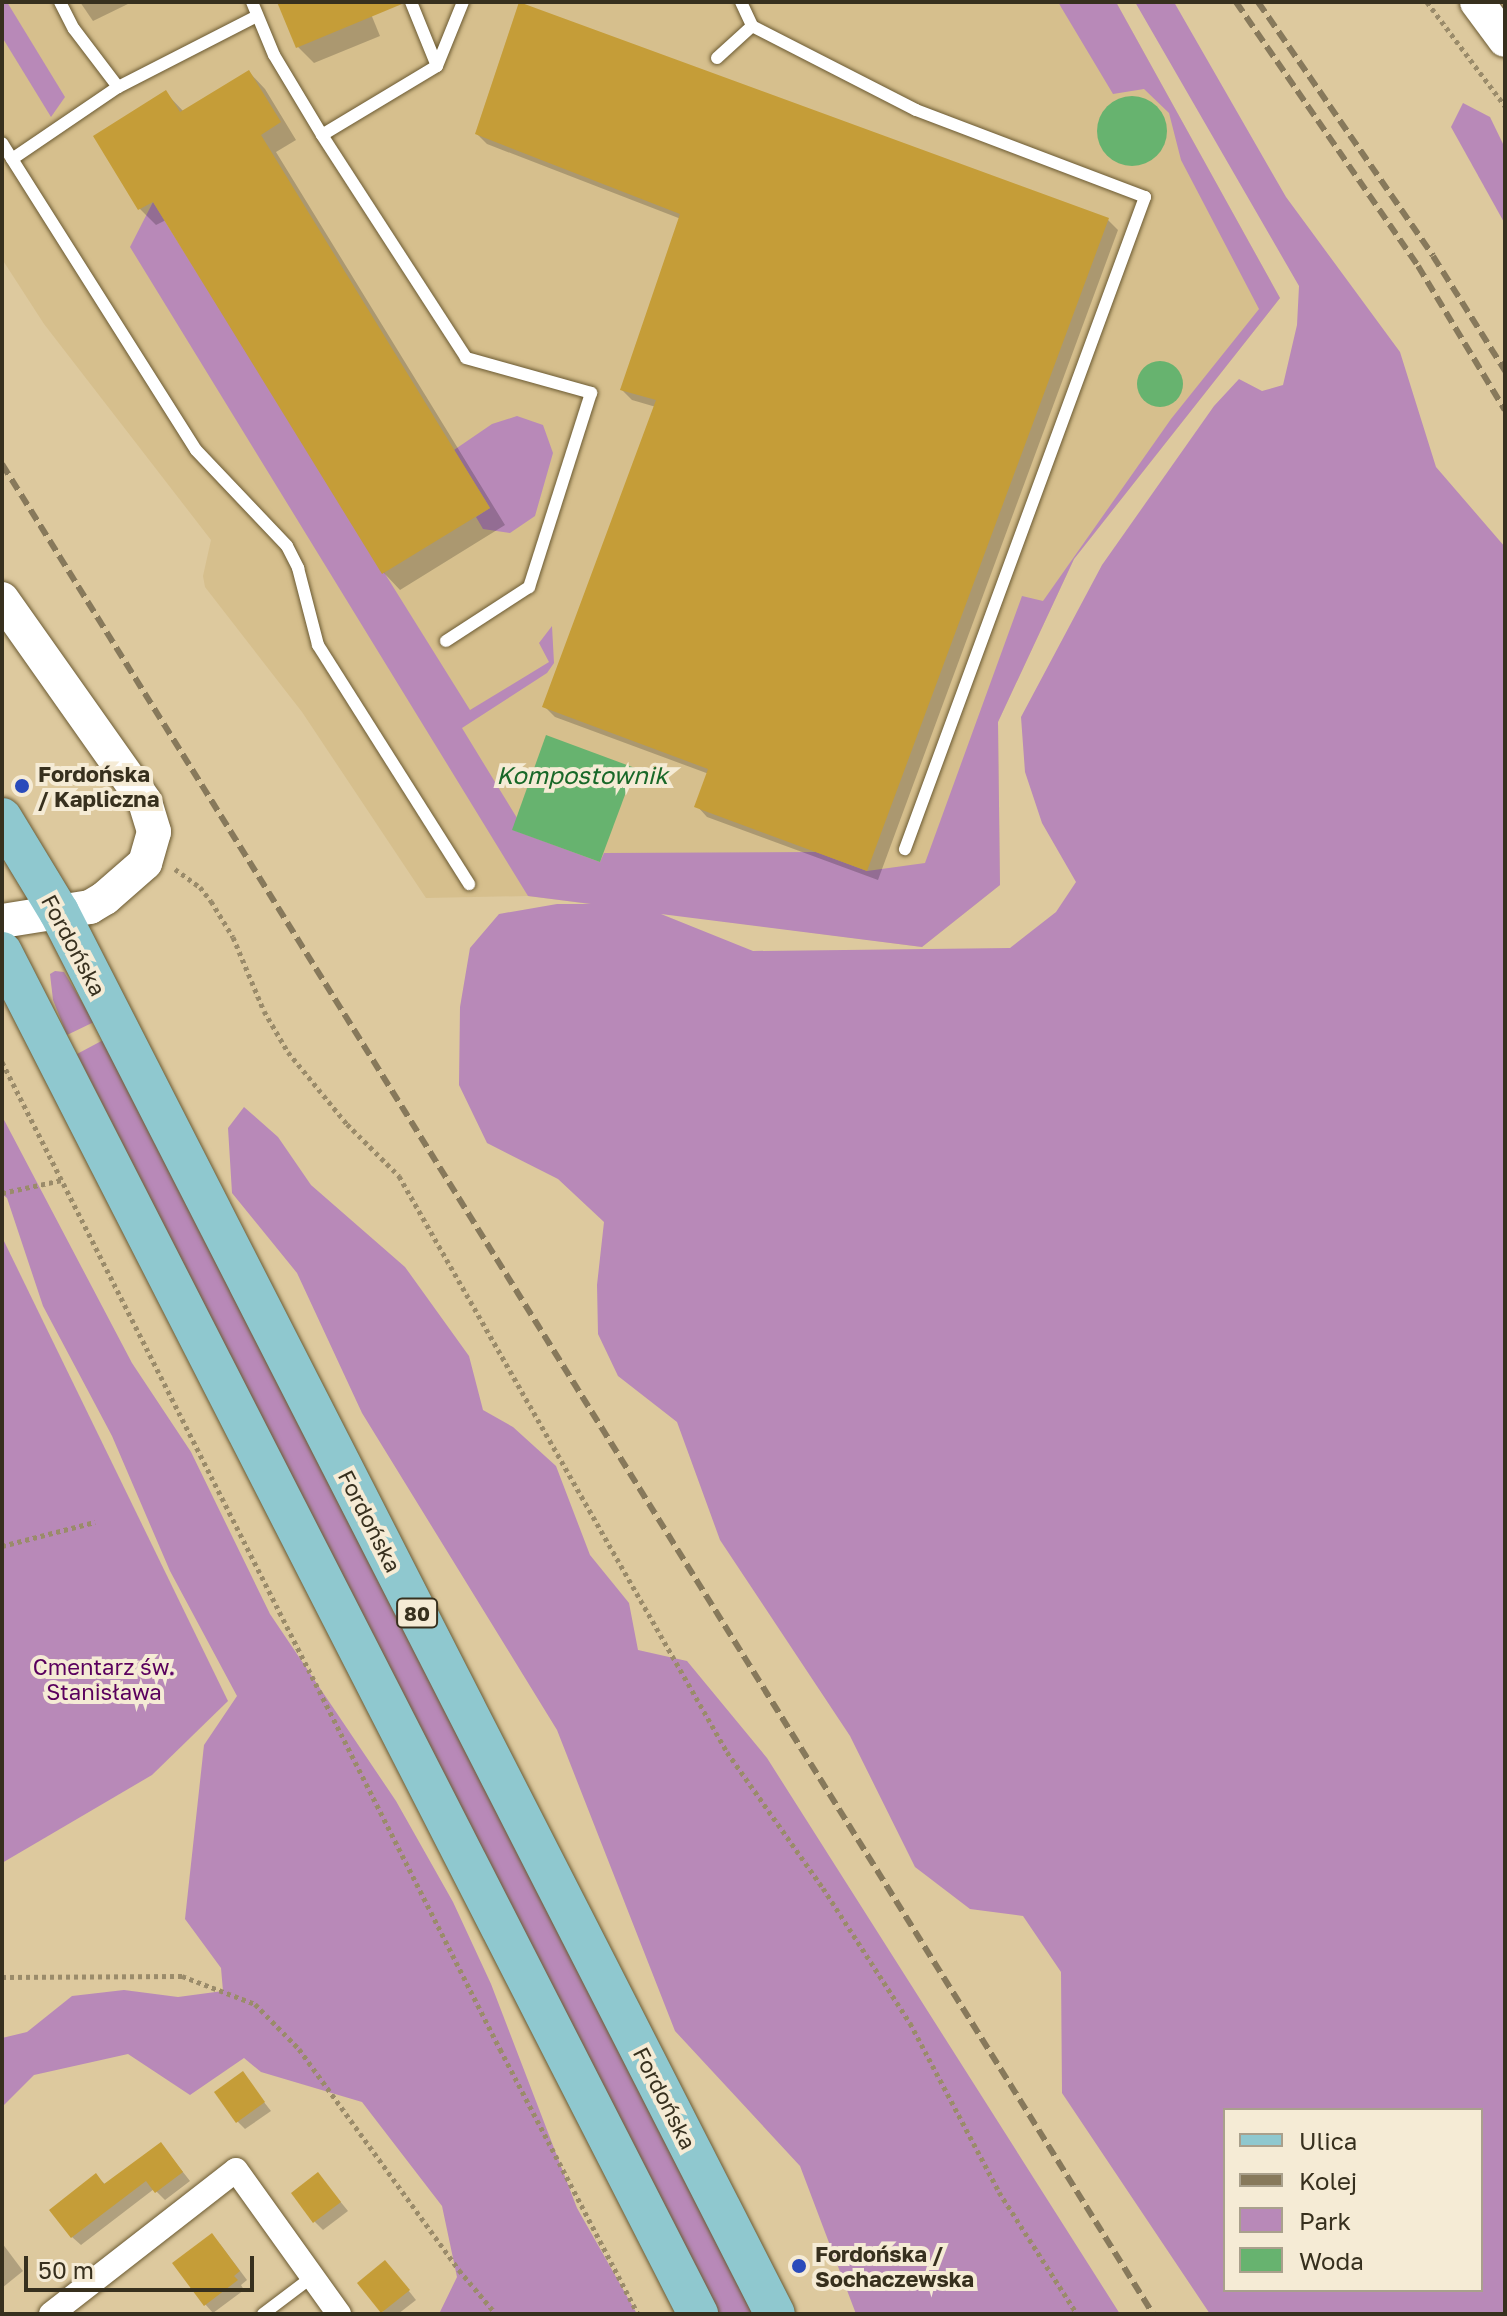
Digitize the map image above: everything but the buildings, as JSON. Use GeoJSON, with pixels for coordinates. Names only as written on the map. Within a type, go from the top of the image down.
{"type":"FeatureCollection","features":[{"type":"Feature","properties":{"kind":"main road","name":"Fordońska"},"geometry":{"type":"LineString","coordinates":[[2,818],[59,912],[775,2314]]}},
{"type":"Feature","properties":{"kind":"main road"},"geometry":{"type":"LineString","coordinates":[[2,952],[698,2314]]}},
{"type":"Feature","properties":{"kind":"street"},"geometry":{"type":"LineString","coordinates":[[1477,2],[1505,40]]}},
{"type":"Feature","properties":{"kind":"street"},"geometry":{"type":"LineString","coordinates":[[2,599],[145,802],[154,832],[150,854],[140,870],[90,907],[2,921]]}},
{"type":"Feature","properties":{"kind":"street"},"geometry":{"type":"LineString","coordinates":[[51,2314],[236,2170],[339,2314]]}},
{"type":"Feature","properties":{"kind":"lane"},"geometry":{"type":"LineString","coordinates":[[60,2],[74,29],[118,87]]}},
{"type":"Feature","properties":{"kind":"lane"},"geometry":{"type":"LineString","coordinates":[[252,2],[274,55],[322,135],[466,358],[591,393],[529,587],[446,641]]}},
{"type":"Feature","properties":{"kind":"lane"},"geometry":{"type":"LineString","coordinates":[[411,2],[437,66]]}},
{"type":"Feature","properties":{"kind":"lane"},"geometry":{"type":"LineString","coordinates":[[322,135],[437,66],[463,2]]}},
{"type":"Feature","properties":{"kind":"lane"},"geometry":{"type":"LineString","coordinates":[[741,2],[752,26],[916,110],[1145,197],[905,849]]}},
{"type":"Feature","properties":{"kind":"lane"},"geometry":{"type":"LineString","coordinates":[[12,159],[118,87],[257,16]]}},
{"type":"Feature","properties":{"kind":"lane"},"geometry":{"type":"LineString","coordinates":[[717,58],[752,26]]}},
{"type":"Feature","properties":{"kind":"lane"},"geometry":{"type":"LineString","coordinates":[[2,143],[196,450],[287,546],[298,568],[318,645],[469,884]]}},
{"type":"Feature","properties":{"kind":"lane"},"geometry":{"type":"LineString","coordinates":[[263,2314],[312,2277]]}},
{"type":"Feature","properties":{"kind":"path"},"geometry":{"type":"LineString","coordinates":[[1427,2],[1505,106]]}},
{"type":"Feature","properties":{"kind":"path"},"geometry":{"type":"LineString","coordinates":[[150,854],[189,877],[206,894],[233,937],[264,1011],[288,1052],[347,1124],[399,1176],[727,1752],[823,1888],[910,2023],[999,2192],[1077,2314]]}},
{"type":"Feature","properties":{"kind":"path"},"geometry":{"type":"LineString","coordinates":[[2,1062],[500,2049],[638,2314]]}},
{"type":"Feature","properties":{"kind":"path"},"geometry":{"type":"LineString","coordinates":[[2,1193],[62,1180]]}},
{"type":"Feature","properties":{"kind":"path"},"geometry":{"type":"LineString","coordinates":[[2,1546],[95,1522]]}},
{"type":"Feature","properties":{"kind":"path"},"geometry":{"type":"LineString","coordinates":[[2,1977],[182,1976],[255,2004],[299,2049],[459,2270],[496,2314]]}},
{"type":"Feature","properties":{"kind":"shaded area"},"geometry":{"type":"Polygon","coordinates":[[[2,2],[1116,2],[1280,298],[1074,559],[998,722],[1000,885],[922,947],[528,896],[426,898],[302,712],[205,587],[203,576],[211,540],[44,324],[2,259],[2,2]]]}},
{"type":"Feature","properties":{"kind":"green space"},"geometry":{"type":"Polygon","coordinates":[[[2,2],[7,2],[65,97],[51,117],[2,37],[2,2]]]}},
{"type":"Feature","properties":{"kind":"green space"},"geometry":{"type":"Polygon","coordinates":[[[1058,2],[1116,2],[1280,298],[1074,559],[998,722],[1000,885],[922,947],[661,914],[753,951],[1010,948],[1056,912],[1076,882],[1042,823],[1025,772],[1021,717],[1102,565],[1214,406],[1239,379],[1262,391],[1283,385],[1297,325],[1299,286],[1135,2],[1174,2],[1286,197],[1400,352],[1436,467],[1505,547],[1505,2314],[1210,2314],[1062,2093],[1061,1972],[1023,1916],[970,1909],[915,1867],[850,1736],[720,1540],[677,1422],[618,1376],[598,1334],[597,1285],[604,1222],[558,1179],[487,1143],[459,1085],[460,1007],[470,948],[499,914],[557,904],[591,904],[528,896],[130,247],[153,202],[470,710],[549,662],[539,643],[552,626],[554,663],[547,673],[462,728],[517,818],[513,830],[600,862],[604,853],[816,852],[867,871],[925,863],[1022,596],[1043,601],[1171,419],[1259,309],[1181,160],[1169,113],[1144,89],[1113,94],[1058,2]]]}},
{"type":"Feature","properties":{"kind":"green space"},"geometry":{"type":"Polygon","coordinates":[[[1463,103],[1490,117],[1505,148],[1505,224],[1451,127],[1463,103]]]}},
{"type":"Feature","properties":{"kind":"green space"},"geometry":{"type":"Polygon","coordinates":[[[517,416],[543,425],[553,453],[535,516],[510,533],[483,529],[476,517],[490,508],[454,450],[492,424],[517,416]]]}},
{"type":"Feature","properties":{"kind":"green space"},"geometry":{"type":"Polygon","coordinates":[[[64,972],[94,1022],[67,1035],[53,1000],[50,974],[64,972]]]}},
{"type":"Feature","properties":{"kind":"green space"},"geometry":{"type":"Polygon","coordinates":[[[107,1038],[753,2314],[717,2314],[77,1054],[107,1038]]]}},
{"type":"Feature","properties":{"kind":"green space"},"geometry":{"type":"Polygon","coordinates":[[[244,1107],[278,1137],[311,1185],[405,1267],[469,1356],[483,1410],[513,1427],[556,1466],[590,1555],[629,1603],[638,1650],[687,1661],[767,1758],[1120,2314],[856,2314],[800,2166],[675,2031],[557,1730],[362,1413],[297,1273],[232,1193],[228,1128],[244,1107]]]}},
{"type":"Feature","properties":{"kind":"green space"},"geometry":{"type":"Polygon","coordinates":[[[2,1116],[132,1363],[191,1452],[270,1614],[396,1801],[453,1902],[491,1984],[577,2208],[637,2314],[439,2314],[457,2277],[442,2206],[362,2102],[261,2072],[244,2058],[190,2095],[128,2054],[34,2075],[2,2107],[2,2038],[27,2032],[72,1996],[124,1990],[178,1997],[223,1991],[221,1968],[185,1919],[204,1745],[237,1696],[170,1571],[112,1436],[43,1306],[7,1198],[2,1194],[2,1116]]]}},
{"type":"Feature","properties":{"kind":"green space","name":"Cmentarz św. Stanisława"},"geometry":{"type":"Polygon","coordinates":[[[2,1237],[228,1701],[152,1775],[2,1863],[2,1237]]]}},
{"type":"Feature","properties":{"kind":"water"},"geometry":{"type":"Polygon","coordinates":[[[1132,96],[1157,106],[1167,131],[1157,156],[1132,166],[1107,156],[1097,131],[1107,106],[1132,96]]]}},
{"type":"Feature","properties":{"kind":"water"},"geometry":{"type":"Polygon","coordinates":[[[1160,361],[1176,368],[1183,384],[1176,400],[1160,407],[1144,400],[1137,384],[1144,368],[1160,361]]]}},
{"type":"Feature","properties":{"kind":"water","name":"Kompostownik"},"geometry":{"type":"Polygon","coordinates":[[[546,735],[635,768],[600,862],[512,830],[546,735]]]}},
{"type":"Feature","properties":{"kind":"railway"},"geometry":{"type":"LineString","coordinates":[[1236,2],[1418,266],[1505,410]]}},
{"type":"Feature","properties":{"kind":"railway"},"geometry":{"type":"LineString","coordinates":[[1258,2],[1433,256],[1505,371]]}},
{"type":"Feature","properties":{"kind":"railway"},"geometry":{"type":"LineString","coordinates":[[2,464],[1153,2314]]}},
{"type":"Feature","properties":{"kind":"place","name":"Fordońska / Kapliczna"},"geometry":{"type":"Point","coordinates":[22,786]}},
{"type":"Feature","properties":{"kind":"place","name":"Fordońska / Sochaczewska"},"geometry":{"type":"Point","coordinates":[799,2266]}}]}
